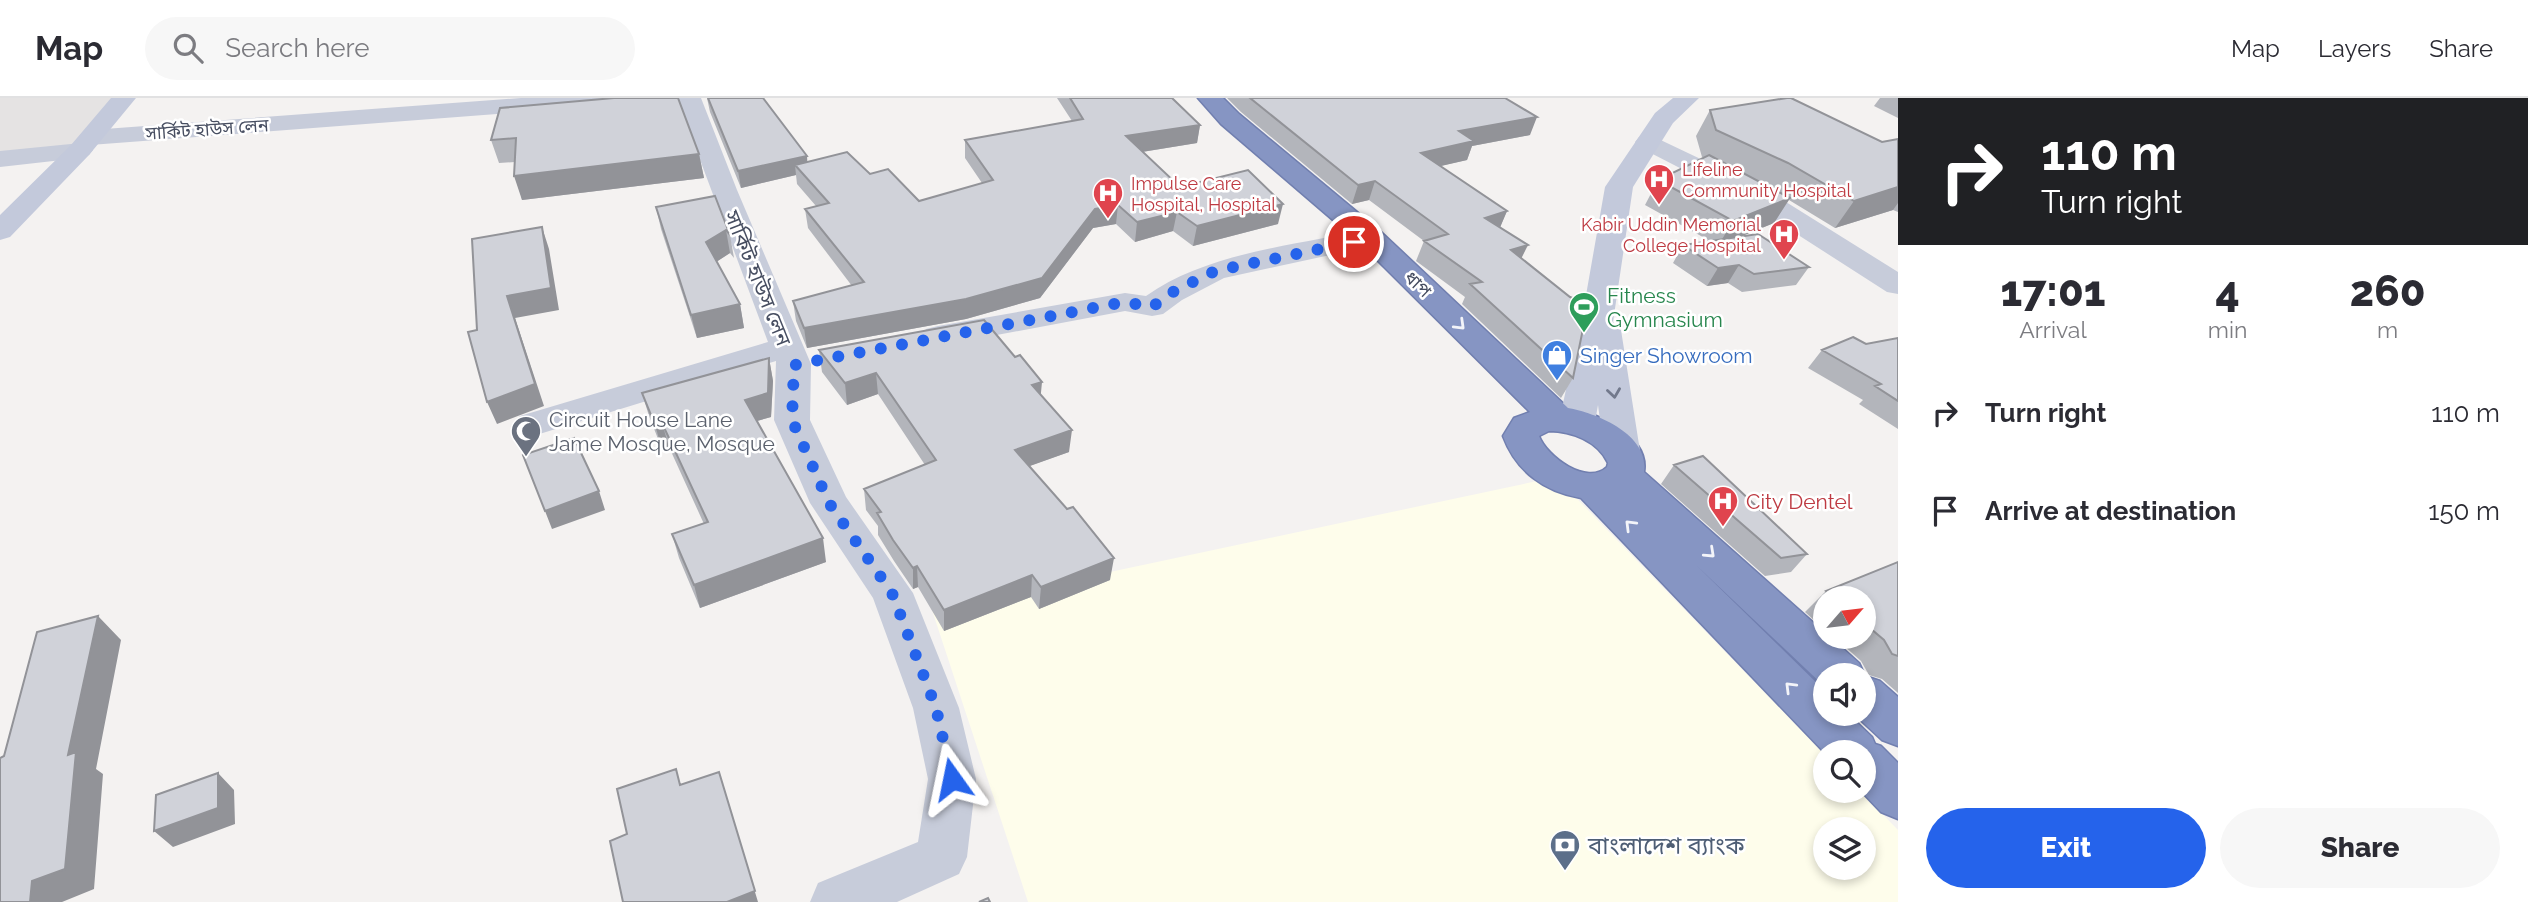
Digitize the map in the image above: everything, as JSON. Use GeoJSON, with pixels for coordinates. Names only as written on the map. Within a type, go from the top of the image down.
{"type":"FeatureCollection","features":[{"type":"Feature","properties":{"kind":"highway","name":"ধাপ"},"geometry":{"type":"LineString","coordinates":[[1188,98],[1362,240]]}},
{"type":"Feature","properties":{"kind":"highway","name":"ধাপ"},"geometry":{"type":"LineString","coordinates":[[1210,98],[1554,422],[1611,439],[1612,470],[1845,740]]}},
{"type":"Feature","properties":{"kind":"highway","name":"ধাপ"},"geometry":{"type":"LineString","coordinates":[[1554,422],[1521,436],[1523,449],[1533,461],[1549,473],[1570,482],[1612,470]]}},
{"type":"Feature","properties":{"kind":"highway","name":"ধাপ"},"geometry":{"type":"LineString","coordinates":[[1612,470],[1828,663]]}},
{"type":"Feature","properties":{"kind":"highway"},"geometry":{"type":"LineString","coordinates":[[1876,706],[1898,726]]}},
{"type":"Feature","properties":{"kind":"highway"},"geometry":{"type":"LineString","coordinates":[[1876,773],[1898,796]]}},
{"type":"Feature","properties":{"kind":"main road"},"geometry":{"type":"LineString","coordinates":[[0,231],[85,144],[124,98]]}},
{"type":"Feature","properties":{"kind":"main road"},"geometry":{"type":"LineString","coordinates":[[1554,422],[1601,301],[1619,187],[1664,118],[1687,98]]}},
{"type":"Feature","properties":{"kind":"main road"},"geometry":{"type":"LineString","coordinates":[[1601,301],[1612,470]]}},
{"type":"Feature","properties":{"kind":"street","name":"সার্কিট হাউস লেন"},"geometry":{"type":"LineString","coordinates":[[0,159],[85,144],[617,98]]}},
{"type":"Feature","properties":{"kind":"street","name":"সার্কিট হাউস লেন"},"geometry":{"type":"LineString","coordinates":[[689,98],[723,190],[799,357],[792,420],[829,503],[892,593],[936,708],[952,779],[941,857],[837,902]]}},
{"type":"Feature","properties":{"kind":"street"},"geometry":{"type":"LineString","coordinates":[[1648,142],[1760,198],[1898,285]]}},
{"type":"Feature","properties":{"kind":"street"},"geometry":{"type":"LineString","coordinates":[[916,340],[1125,302],[1152,307],[1171,293],[1215,271],[1362,240]]}},
{"type":"Feature","properties":{"kind":"street"},"geometry":{"type":"LineString","coordinates":[[533,424],[799,357]]}},
{"type":"Feature","properties":{"kind":"shaded area"},"geometry":{"type":"Polygon","coordinates":[[[0,98],[116,98],[74,149],[0,157],[0,98]]]}},
{"type":"Feature","properties":{"kind":"shaded area"},"geometry":{"type":"Polygon","coordinates":[[[1556,477],[1813,743],[1813,803],[1872,803],[1898,830],[1898,902],[1028,902],[932,610],[1556,477]]]}},
{"type":"Feature","properties":{"kind":"building"},"geometry":{"type":"Polygon","coordinates":[[[614,98],[678,98],[699,154],[514,176],[516,138],[491,140],[500,108],[614,98]]]}},
{"type":"Feature","properties":{"kind":"building"},"geometry":{"type":"Polygon","coordinates":[[[708,98],[763,98],[807,156],[738,171],[708,98]]]}},
{"type":"Feature","properties":{"kind":"building"},"geometry":{"type":"Polygon","coordinates":[[[1070,98],[1172,98],[1200,125],[1126,136],[1180,187],[1248,170],[1283,204],[1197,226],[1177,212],[1137,222],[1118,205],[1095,209],[1042,278],[966,299],[804,328],[793,301],[864,282],[805,209],[829,203],[795,165],[847,152],[870,174],[888,169],[919,201],[993,180],[965,140],[1083,119],[1070,98]]]}},
{"type":"Feature","properties":{"kind":"building"},"geometry":{"type":"Polygon","coordinates":[[[1250,98],[1505,98],[1537,117],[1459,131],[1474,141],[1421,153],[1507,211],[1485,218],[1528,245],[1511,250],[1570,297],[1584,302],[1586,314],[1573,378],[1470,284],[1482,282],[1424,241],[1448,234],[1375,181],[1358,185],[1250,98]]]}},
{"type":"Feature","properties":{"kind":"building"},"geometry":{"type":"Polygon","coordinates":[[[1787,98],[1882,142],[1898,139],[1898,187],[1854,201],[1788,163],[1716,130],[1710,110],[1787,98]]]}},
{"type":"Feature","properties":{"kind":"building"},"geometry":{"type":"Polygon","coordinates":[[[1709,155],[1790,198],[1733,221],[1658,180],[1709,155]]]}},
{"type":"Feature","properties":{"kind":"building"},"geometry":{"type":"Polygon","coordinates":[[[715,196],[730,235],[726,230],[706,242],[740,304],[691,315],[656,207],[715,196]]]}},
{"type":"Feature","properties":{"kind":"building"},"geometry":{"type":"Polygon","coordinates":[[[542,227],[551,288],[507,296],[535,384],[487,402],[468,332],[477,330],[472,239],[542,227]]]}},
{"type":"Feature","properties":{"kind":"building"},"geometry":{"type":"Polygon","coordinates":[[[1758,234],[1809,267],[1754,274],[1739,265],[1718,268],[1683,245],[1758,234]]]}},
{"type":"Feature","properties":{"kind":"building"},"geometry":{"type":"Polygon","coordinates":[[[984,320],[1015,357],[1020,355],[1042,382],[1032,385],[1072,430],[1015,450],[1067,509],[1073,507],[1114,558],[1041,587],[1032,575],[944,610],[917,566],[913,568],[893,540],[877,513],[881,512],[864,489],[936,460],[876,373],[845,383],[819,350],[984,320]]]}},
{"type":"Feature","properties":{"kind":"building"},"geometry":{"type":"Polygon","coordinates":[[[1853,337],[1866,344],[1898,338],[1898,401],[1875,386],[1881,384],[1822,350],[1853,337]]]}},
{"type":"Feature","properties":{"kind":"building"},"geometry":{"type":"Polygon","coordinates":[[[769,358],[768,393],[745,400],[823,538],[694,585],[672,534],[708,522],[662,423],[655,425],[642,393],[769,358]]]}},
{"type":"Feature","properties":{"kind":"building"},"geometry":{"type":"Polygon","coordinates":[[[574,438],[599,491],[545,511],[523,455],[574,438]]]}},
{"type":"Feature","properties":{"kind":"building"},"geometry":{"type":"Polygon","coordinates":[[[1703,456],[1807,554],[1781,558],[1674,465],[1703,456]]]}},
{"type":"Feature","properties":{"kind":"building"},"geometry":{"type":"Polygon","coordinates":[[[1898,562],[1898,656],[1892,654],[1884,640],[1876,633],[1876,586],[1838,586],[1898,562]]]}},
{"type":"Feature","properties":{"kind":"building"},"geometry":{"type":"Polygon","coordinates":[[[98,616],[68,755],[76,752],[65,869],[32,881],[30,902],[0,902],[0,758],[4,756],[37,632],[98,616]]]}},
{"type":"Feature","properties":{"kind":"building"},"geometry":{"type":"Polygon","coordinates":[[[676,769],[680,785],[719,772],[755,891],[727,902],[623,902],[610,841],[627,834],[617,789],[676,769]]]}},
{"type":"Feature","properties":{"kind":"building"},"geometry":{"type":"Polygon","coordinates":[[[218,773],[218,808],[154,831],[156,795],[218,773]]]}},
{"type":"Feature","properties":{"kind":"place","name":"Lifeline Community Hospital"},"geometry":{"type":"Point","coordinates":[1659,206]}},
{"type":"Feature","properties":{"kind":"place","name":"Impulse Care Hospital, Hospital"},"geometry":{"type":"Point","coordinates":[1108,220]}},
{"type":"Feature","properties":{"kind":"place","name":"Kabir Uddin Memorial College Hospital"},"geometry":{"type":"Point","coordinates":[1784,261]}},
{"type":"Feature","properties":{"kind":"place","name":"Fitness Gymnasium"},"geometry":{"type":"Point","coordinates":[1584,334]}},
{"type":"Feature","properties":{"kind":"place","name":"Singer Showroom"},"geometry":{"type":"Point","coordinates":[1557,382]}},
{"type":"Feature","properties":{"kind":"place","name":"Circuit House Lane Jame Mosque, Mosque"},"geometry":{"type":"Point","coordinates":[526,458]}},
{"type":"Feature","properties":{"kind":"place","name":"City Dentel"},"geometry":{"type":"Point","coordinates":[1723,528]}},
{"type":"Feature","properties":{"kind":"place","name":"বাংলাদেশ ব্যাংক"},"geometry":{"type":"Point","coordinates":[1565,872]}},
{"type":"Feature","properties":{"kind":"route"},"geometry":{"type":"LineString","coordinates":[[952,779],[936,708],[892,593],[829,503],[792,420],[794,365],[1032,317],[1125,302],[1152,307],[1171,293],[1215,271],[1354,242]]}}]}
